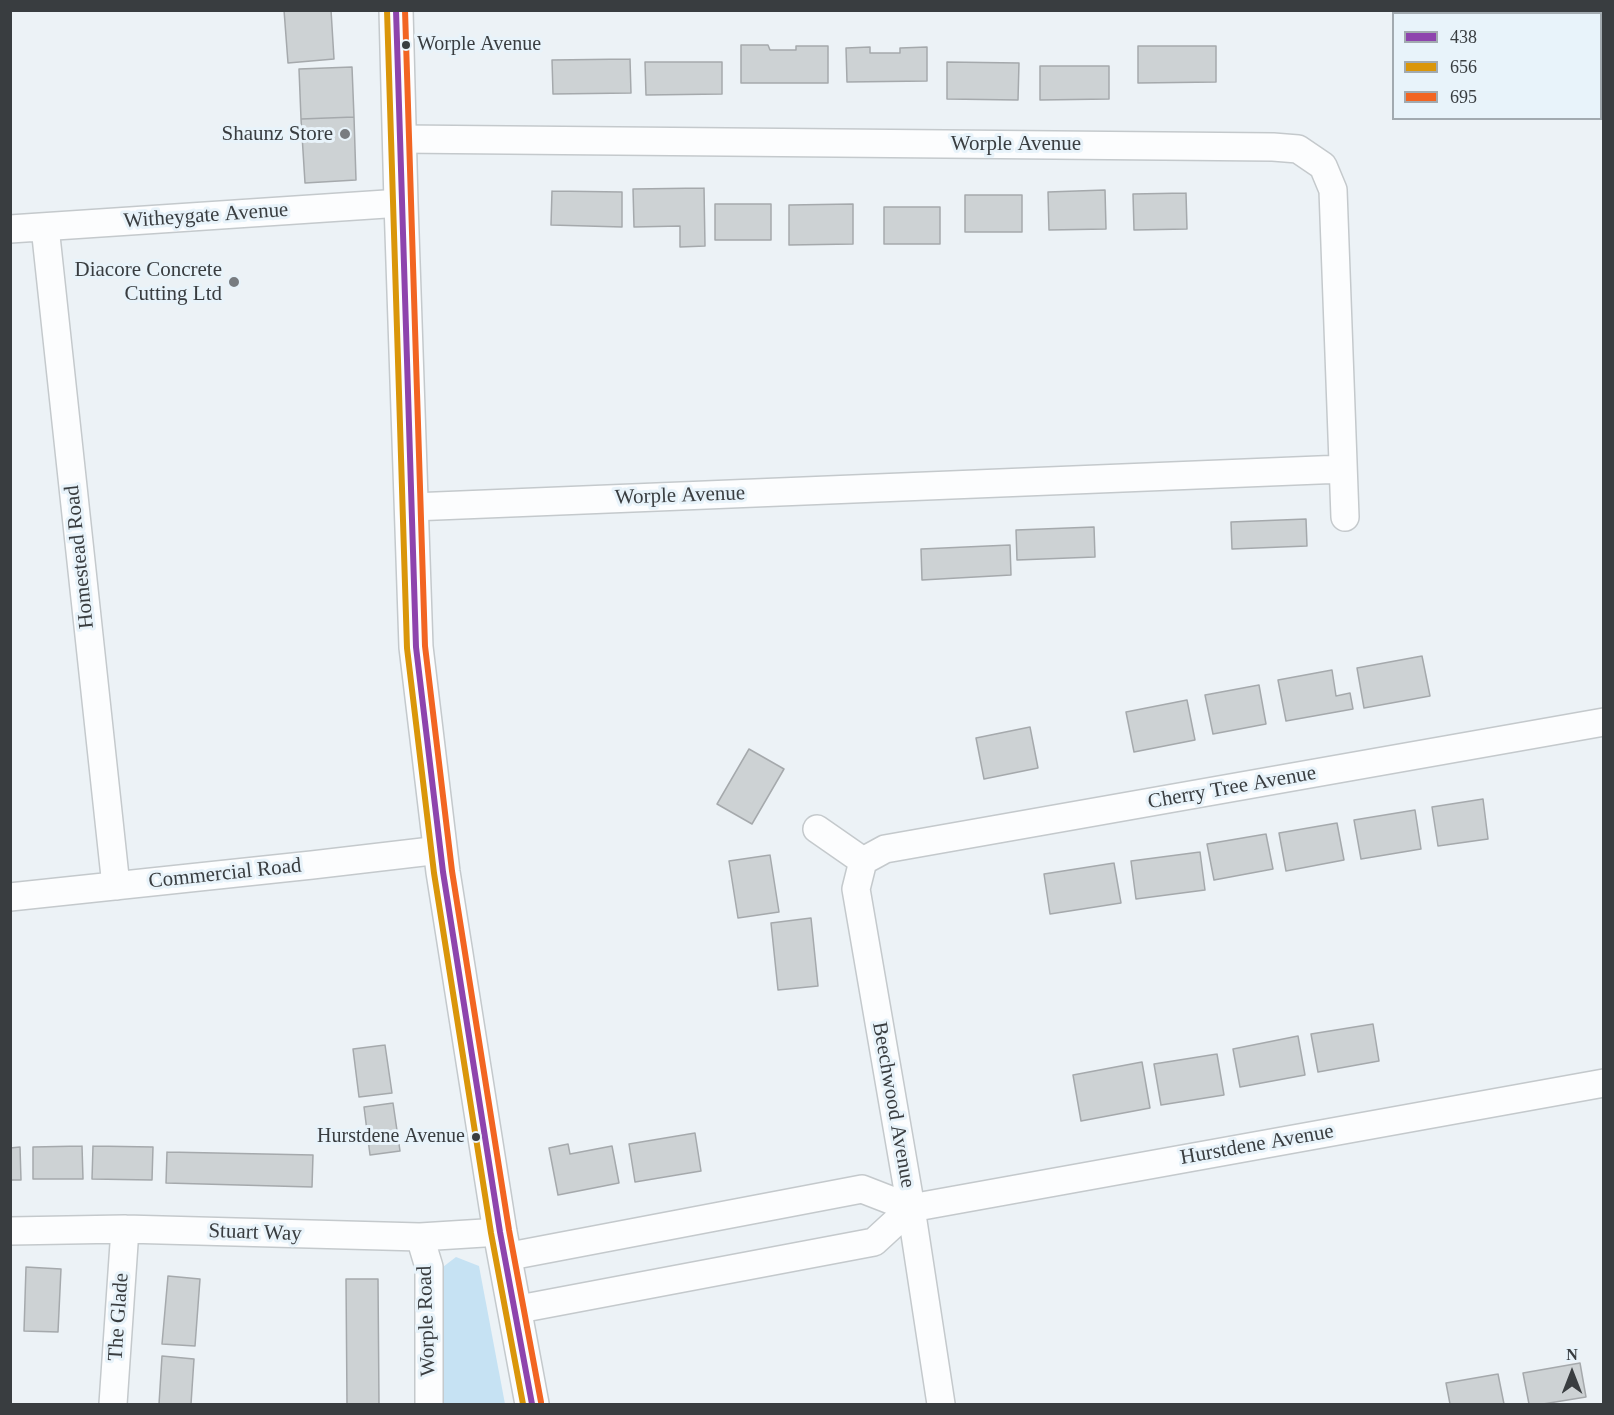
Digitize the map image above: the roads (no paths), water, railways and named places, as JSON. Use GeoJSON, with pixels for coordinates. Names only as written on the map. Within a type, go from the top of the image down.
{"type":"FeatureCollection","features":[{"type":"Feature","properties":{"kind":"street"},"geometry":{"type":"LineString","coordinates":[[396,10],[416,647],[440,850],[502,1245],[532,1404]]}},
{"type":"Feature","properties":{"kind":"street","name":"Worple Avenue"},"geometry":{"type":"LineString","coordinates":[[399,139],[1298,149],[1323,166],[1333,190],[1345,517]]}},
{"type":"Feature","properties":{"kind":"street","name":"Witheygate Avenue"},"geometry":{"type":"LineString","coordinates":[[10,230],[401,203]]}},
{"type":"Feature","properties":{"kind":"street","name":"Homestead Road"},"geometry":{"type":"LineString","coordinates":[[45,227],[116,886]]}},
{"type":"Feature","properties":{"kind":"street","name":"Worple Avenue"},"geometry":{"type":"LineString","coordinates":[[412,507],[1343,469]]}},
{"type":"Feature","properties":{"kind":"street","name":"Cherry Tree Avenue"},"geometry":{"type":"LineString","coordinates":[[863,861],[885,849],[1604,722]]}},
{"type":"Feature","properties":{"kind":"street"},"geometry":{"type":"LineString","coordinates":[[817,829],[863,861]]}},
{"type":"Feature","properties":{"kind":"street","name":"Commercial Road"},"geometry":{"type":"LineString","coordinates":[[10,897],[312,866],[440,850]]}},
{"type":"Feature","properties":{"kind":"street","name":"Beechwood Avenue"},"geometry":{"type":"LineString","coordinates":[[863,861],[856,889],[911,1208],[941,1404]]}},
{"type":"Feature","properties":{"kind":"street","name":"Hurstdene Avenue"},"geometry":{"type":"LineString","coordinates":[[911,1208],[1604,1083]]}},
{"type":"Feature","properties":{"kind":"street"},"geometry":{"type":"LineString","coordinates":[[502,1245],[862,1189],[911,1208],[874,1242],[514,1310]]}},
{"type":"Feature","properties":{"kind":"street","name":"Stuart Way"},"geometry":{"type":"LineString","coordinates":[[10,1231],[125,1229],[420,1237],[502,1245]]}},
{"type":"Feature","properties":{"kind":"street","name":"The Glade"},"geometry":{"type":"LineString","coordinates":[[113,1404],[125,1229]]}},
{"type":"Feature","properties":{"kind":"street","name":"Worple Road"},"geometry":{"type":"LineString","coordinates":[[420,1237],[429,1267],[429,1404]]}},
{"type":"Feature","properties":{"kind":"place","name":"Worple Avenue"},"geometry":{"type":"Point","coordinates":[406,45]}},
{"type":"Feature","properties":{"kind":"place","name":"Shaunz Store"},"geometry":{"type":"Point","coordinates":[345,134]}},
{"type":"Feature","properties":{"kind":"place","name":"Diacore Concrete Cutting Ltd"},"geometry":{"type":"Point","coordinates":[234,282]}},
{"type":"Feature","properties":{"kind":"place","name":"Hurstdene Avenue"},"geometry":{"type":"Point","coordinates":[476,1137]}}]}
